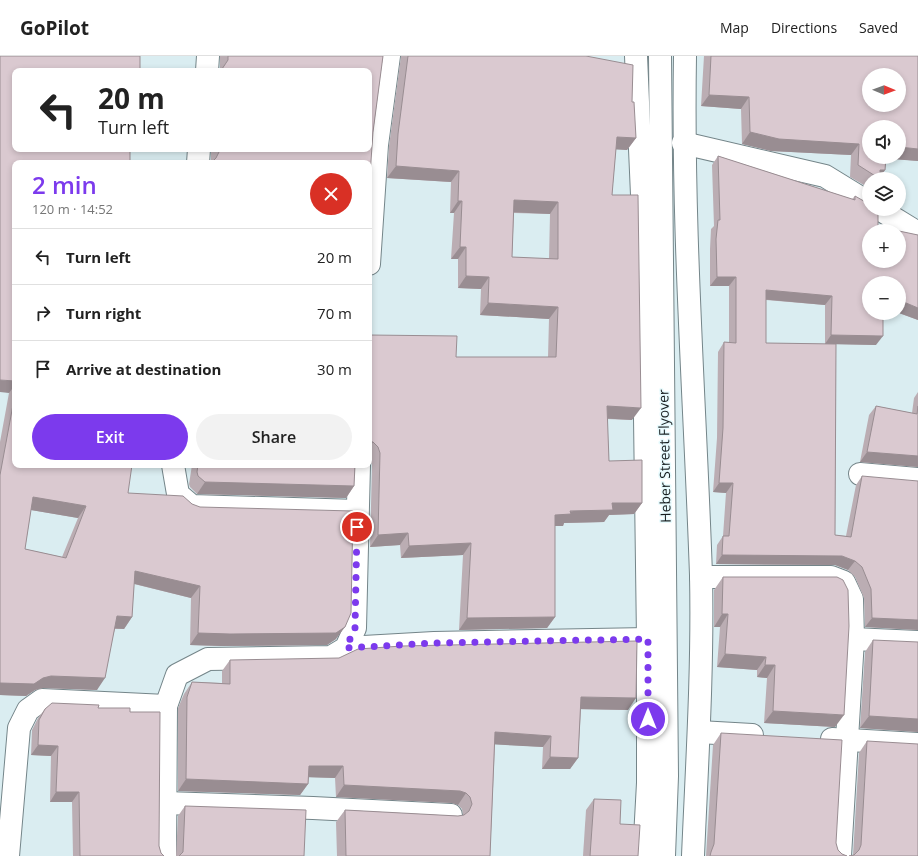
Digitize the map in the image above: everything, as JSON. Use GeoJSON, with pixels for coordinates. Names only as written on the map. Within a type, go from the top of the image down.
{"type":"FeatureCollection","features":[{"type":"Feature","properties":{"kind":"street"},"geometry":{"type":"LineString","coordinates":[[207,68],[208,56]]}},
{"type":"Feature","properties":{"kind":"street"},"geometry":{"type":"LineString","coordinates":[[372,219],[377,145],[389,56]]}},
{"type":"Feature","properties":{"kind":"street","name":"Heber Street Flyover"},"geometry":{"type":"LineString","coordinates":[[660,56],[667,768],[664,856]]}},
{"type":"Feature","properties":{"kind":"street"},"geometry":{"type":"LineString","coordinates":[[685,56],[683,143],[701,577],[699,732],[693,856]]}},
{"type":"Feature","properties":{"kind":"street"},"geometry":{"type":"LineString","coordinates":[[613,62],[636,61],[642,203],[648,639],[648,782],[644,856]]}},
{"type":"Feature","properties":{"kind":"street"},"geometry":{"type":"LineString","coordinates":[[683,143],[825,176],[862,199]]}},
{"type":"Feature","properties":{"kind":"street"},"geometry":{"type":"LineString","coordinates":[[890,216],[918,233]]}},
{"type":"Feature","properties":{"kind":"street"},"geometry":{"type":"LineString","coordinates":[[173,468],[178,494],[192,506],[357,512]]}},
{"type":"Feature","properties":{"kind":"street"},"geometry":{"type":"LineString","coordinates":[[346,648],[355,628],[359,468]]}},
{"type":"Feature","properties":{"kind":"street"},"geometry":{"type":"LineString","coordinates":[[860,474],[918,479]]}},
{"type":"Feature","properties":{"kind":"street"},"geometry":{"type":"LineString","coordinates":[[701,577],[831,577],[844,582],[852,599],[853,639],[840,856]]}},
{"type":"Feature","properties":{"kind":"street"},"geometry":{"type":"LineString","coordinates":[[165,856],[166,706],[178,675],[208,659],[331,657],[346,648],[434,643],[648,639]]}},
{"type":"Feature","properties":{"kind":"street"},"geometry":{"type":"LineString","coordinates":[[853,639],[918,642]]}},
{"type":"Feature","properties":{"kind":"street"},"geometry":{"type":"LineString","coordinates":[[8,856],[7,789],[19,728],[28,710],[42,700],[166,706]]}},
{"type":"Feature","properties":{"kind":"street"},"geometry":{"type":"LineString","coordinates":[[699,732],[768,736]]}},
{"type":"Feature","properties":{"kind":"street"},"geometry":{"type":"LineString","coordinates":[[815,738],[918,744]]}},
{"type":"Feature","properties":{"kind":"street"},"geometry":{"type":"LineString","coordinates":[[165,803],[313,808],[451,815]]}},
{"type":"Feature","properties":{"kind":"building"},"geometry":{"type":"Polygon","coordinates":[[[0,56],[140,56],[140,68],[12,68],[12,152],[130,152],[130,160],[12,160],[12,381],[0,380],[0,56]]]}},
{"type":"Feature","properties":{"kind":"building"},"geometry":{"type":"Polygon","coordinates":[[[228,56],[383,56],[372,146],[372,68],[223,68],[228,60],[228,56]]]}},
{"type":"Feature","properties":{"kind":"building"},"geometry":{"type":"Polygon","coordinates":[[[408,56],[586,56],[633,65],[632,102],[634,102],[636,138],[617,137],[612,195],[638,195],[641,408],[607,406],[609,461],[642,460],[642,503],[612,503],[613,510],[570,511],[571,514],[555,515],[555,617],[467,618],[471,543],[409,546],[408,533],[378,535],[380,453],[378,447],[372,442],[372,335],[457,336],[456,357],[556,357],[558,307],[488,303],[489,277],[466,276],[466,247],[460,247],[462,201],[458,201],[459,171],[396,166],[398,134],[408,56]],[[514,200],[512,257],[558,259],[558,202],[514,200]]]}},
{"type":"Feature","properties":{"kind":"building"},"geometry":{"type":"Polygon","coordinates":[[[711,56],[918,56],[918,149],[906,148],[906,120],[862,120],[862,164],[885,164],[885,170],[880,170],[880,172],[869,172],[858,165],[859,144],[779,139],[750,132],[749,97],[709,95],[711,56]]]}},
{"type":"Feature","properties":{"kind":"building"},"geometry":{"type":"Polygon","coordinates":[[[219,152],[372,152],[371,160],[214,160],[219,152]]]}},
{"type":"Feature","properties":{"kind":"building"},"geometry":{"type":"Polygon","coordinates":[[[718,156],[855,200],[855,196],[862,200],[862,216],[878,216],[878,224],[862,224],[862,268],[906,268],[906,232],[918,235],[918,308],[906,303],[906,276],[862,276],[862,320],[883,320],[883,336],[831,335],[832,296],[766,290],[766,343],[836,344],[835,535],[851,537],[862,476],[918,481],[918,620],[872,618],[871,589],[862,567],[855,561],[842,556],[722,555],[723,536],[729,536],[733,483],[719,483],[723,428],[724,342],[736,343],[736,277],[717,277],[716,239],[718,220],[720,220],[718,156]]]}},
{"type":"Feature","properties":{"kind":"building"},"geometry":{"type":"Polygon","coordinates":[[[876,406],[917,414],[918,406],[918,456],[867,452],[876,406]]]}},
{"type":"Feature","properties":{"kind":"building"},"geometry":{"type":"Polygon","coordinates":[[[12,410],[12,468],[132,468],[128,493],[183,496],[192,504],[200,507],[353,511],[351,613],[345,627],[336,633],[198,633],[200,586],[135,571],[132,617],[117,616],[105,678],[51,676],[43,678],[34,684],[0,683],[0,475],[12,410]],[[33,497],[25,549],[66,558],[86,506],[33,497]]]}},
{"type":"Feature","properties":{"kind":"building"},"geometry":{"type":"Polygon","coordinates":[[[198,468],[355,468],[354,486],[205,482],[198,476],[198,468]]]}},
{"type":"Feature","properties":{"kind":"building"},"geometry":{"type":"Polygon","coordinates":[[[723,577],[837,577],[843,580],[848,590],[849,626],[844,715],[773,711],[775,665],[765,665],[766,657],[725,654],[728,614],[722,614],[723,577]]]}},
{"type":"Feature","properties":{"kind":"building"},"geometry":{"type":"Polygon","coordinates":[[[873,640],[918,642],[918,719],[869,716],[873,640]]]}},
{"type":"Feature","properties":{"kind":"building"},"geometry":{"type":"Polygon","coordinates":[[[637,641],[636,698],[581,697],[578,758],[550,757],[551,736],[495,732],[490,856],[346,856],[345,810],[458,816],[464,815],[469,811],[472,804],[470,797],[466,793],[460,791],[344,785],[343,766],[309,766],[308,784],[186,779],[187,697],[192,682],[230,684],[230,660],[339,658],[358,649],[402,646],[637,641]]]}},
{"type":"Feature","properties":{"kind":"building"},"geometry":{"type":"Polygon","coordinates":[[[52,703],[99,705],[98,708],[130,708],[130,712],[160,712],[159,846],[161,853],[164,856],[80,856],[79,792],[56,792],[58,746],[38,745],[39,720],[45,709],[52,703]]]}},
{"type":"Feature","properties":{"kind":"building"},"geometry":{"type":"Polygon","coordinates":[[[721,733],[842,740],[836,843],[838,850],[847,856],[710,856],[714,844],[721,733]]]}},
{"type":"Feature","properties":{"kind":"building"},"geometry":{"type":"Polygon","coordinates":[[[867,741],[918,744],[918,856],[849,856],[854,855],[859,850],[861,845],[867,741]]]}},
{"type":"Feature","properties":{"kind":"building"},"geometry":{"type":"Polygon","coordinates":[[[594,799],[621,800],[620,824],[640,825],[638,856],[590,856],[594,799]]]}},
{"type":"Feature","properties":{"kind":"building"},"geometry":{"type":"Polygon","coordinates":[[[185,806],[306,810],[304,856],[179,856],[183,852],[185,806]]]}},
{"type":"Feature","properties":{"kind":"route"},"geometry":{"type":"LineString","coordinates":[[357,527],[355,628],[346,648],[434,643],[648,639],[648,719]]}}]}
